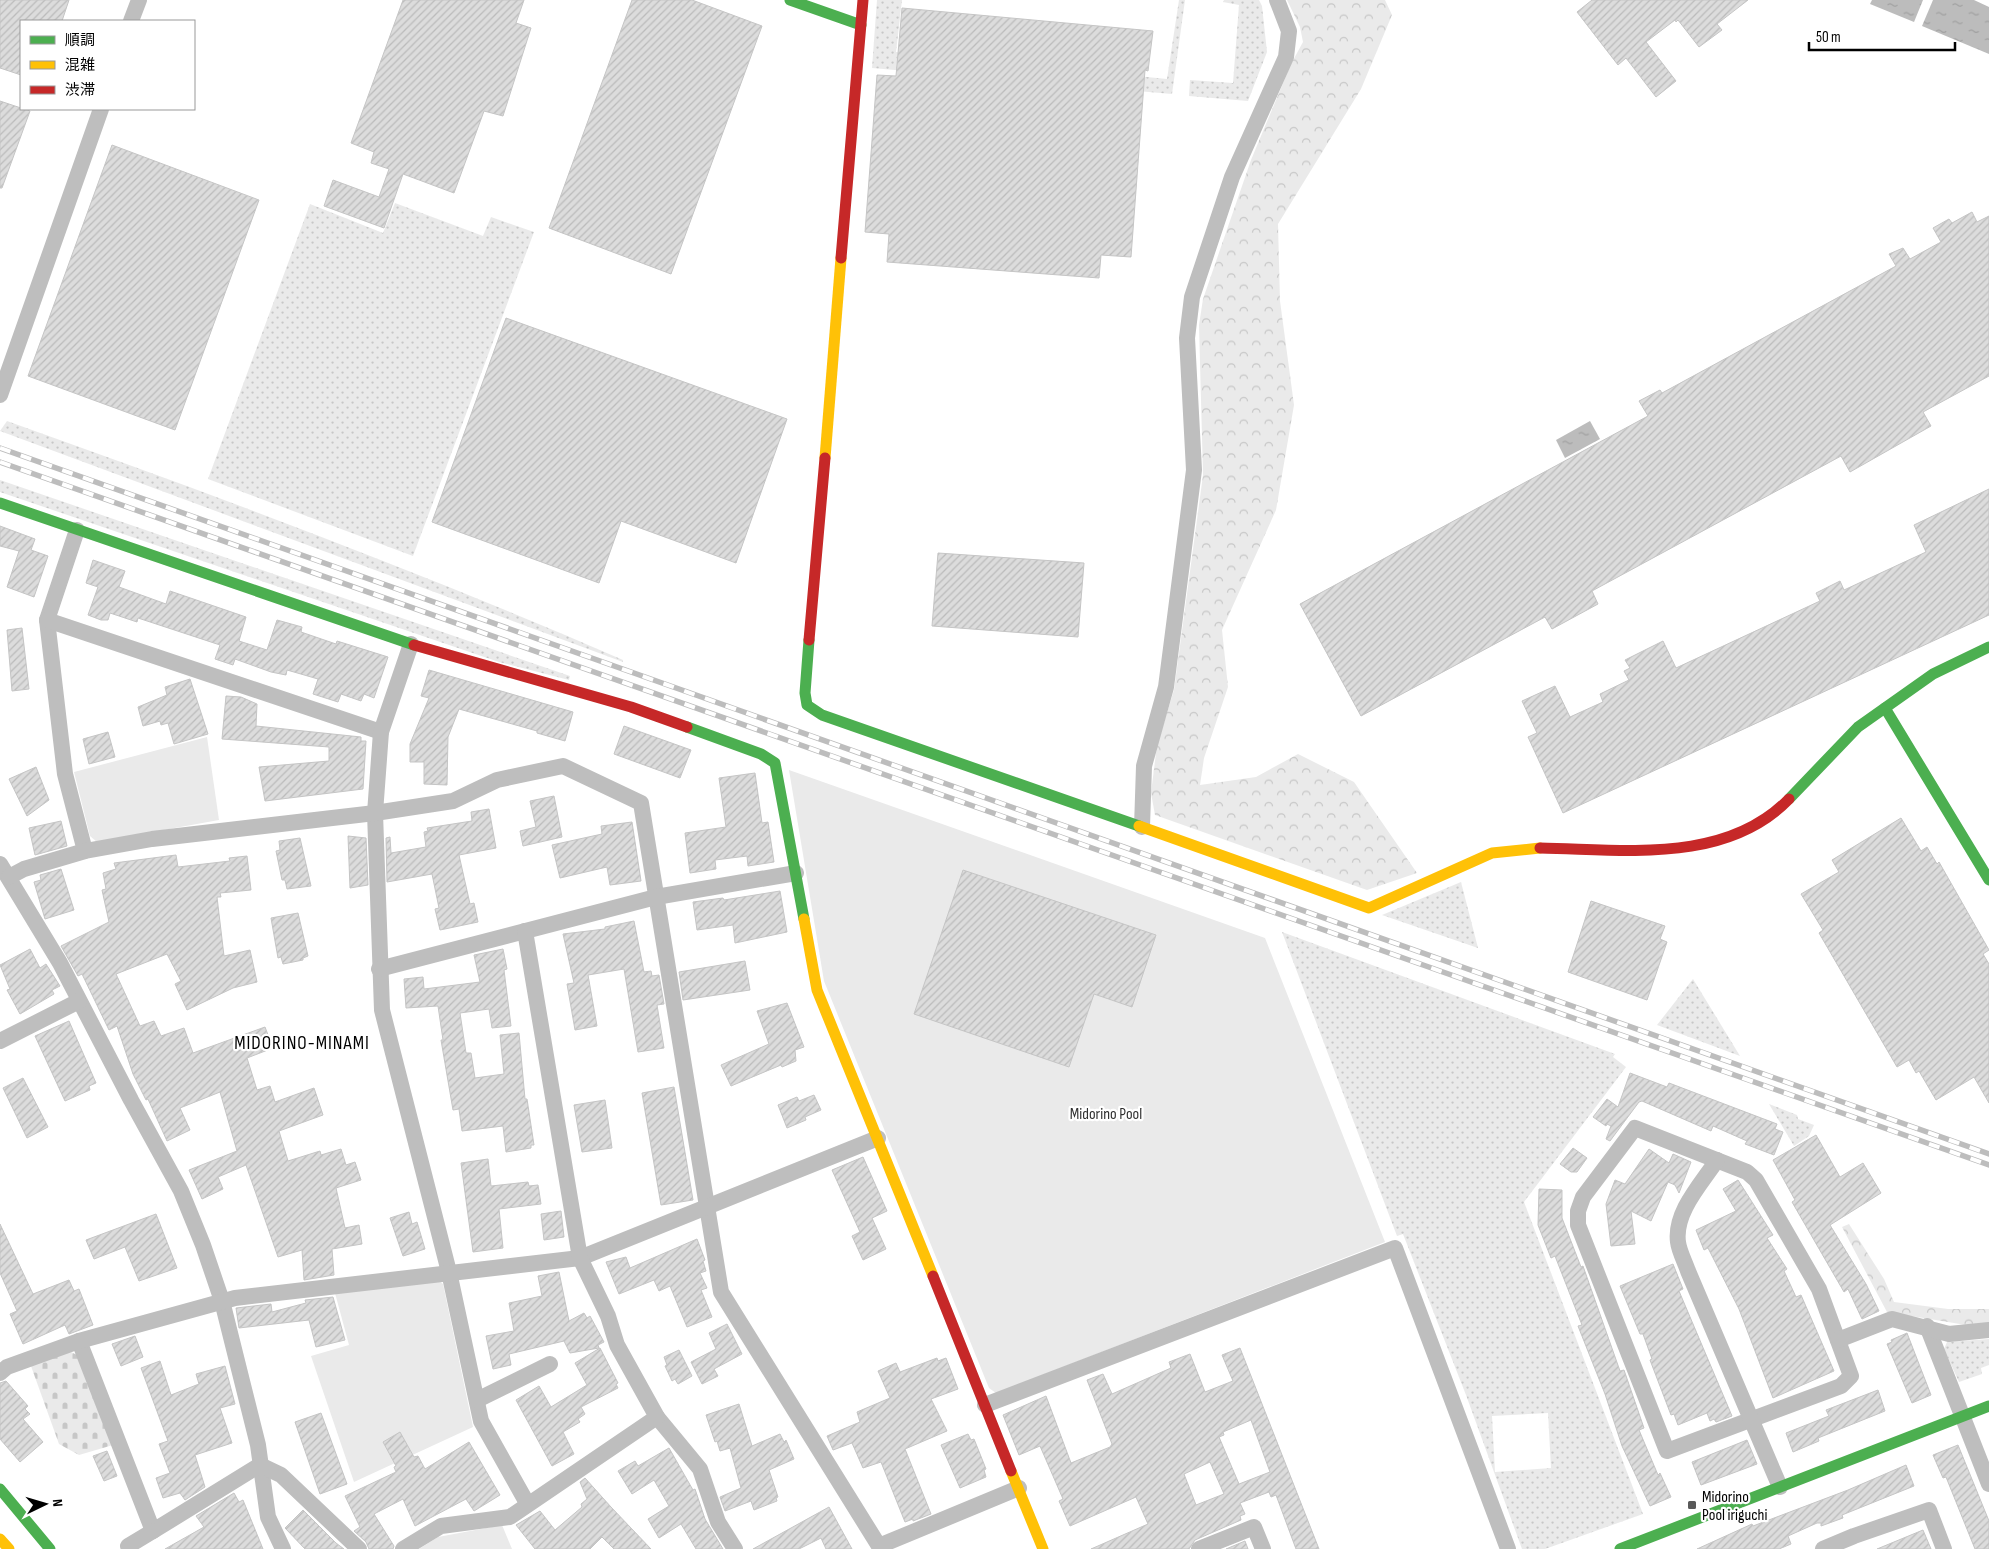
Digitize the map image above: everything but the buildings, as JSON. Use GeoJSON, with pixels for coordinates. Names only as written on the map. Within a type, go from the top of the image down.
{"type":"FeatureCollection","features":[{"type":"Feature","properties":{"kind":"street"},"geometry":{"type":"LineString","coordinates":[[131,20],[139,0]]}},
{"type":"Feature","properties":{"kind":"street"},"geometry":{"type":"LineString","coordinates":[[790,0],[861,25]]}},
{"type":"Feature","properties":{"kind":"street"},"geometry":{"type":"LineString","coordinates":[[863,0],[805,693],[807,705],[822,715],[1369,908],[1492,853],[1539,848],[1680,849],[1727,838],[1742,832],[1778,810],[1858,727],[1933,674],[1989,647]]}},
{"type":"Feature","properties":{"kind":"street"},"geometry":{"type":"LineString","coordinates":[[1142,827],[1144,766],[1166,687],[1194,470],[1187,338],[1192,297],[1232,177],[1286,57],[1289,31],[1277,0]]}},
{"type":"Feature","properties":{"kind":"street"},"geometry":{"type":"LineString","coordinates":[[0,395],[101,110]]}},
{"type":"Feature","properties":{"kind":"street"},"geometry":{"type":"LineString","coordinates":[[0,503],[411,644],[631,707],[768,758],[775,763],[780,778],[817,990],[1043,1549]]}},
{"type":"Feature","properties":{"kind":"street"},"geometry":{"type":"LineString","coordinates":[[76,530],[47,620],[65,774],[85,851]]}},
{"type":"Feature","properties":{"kind":"street"},"geometry":{"type":"LineString","coordinates":[[47,620],[381,732]]}},
{"type":"Feature","properties":{"kind":"street"},"geometry":{"type":"LineString","coordinates":[[411,644],[381,732],[374,813],[382,1010],[449,1272],[481,1420],[527,1504]]}},
{"type":"Feature","properties":{"kind":"street"},"geometry":{"type":"LineString","coordinates":[[1885,708],[1989,880]]}},
{"type":"Feature","properties":{"kind":"street"},"geometry":{"type":"LineString","coordinates":[[283,1549],[268,1517],[258,1444],[222,1301],[182,1191],[60,963],[4,870],[24,869],[85,851],[152,839],[374,813],[453,801],[497,780],[564,766],[641,803],[721,1292],[879,1546],[1019,1488]]}},
{"type":"Feature","properties":{"kind":"street"},"geometry":{"type":"LineString","coordinates":[[379,970],[656,897],[796,873]]}},
{"type":"Feature","properties":{"kind":"street"},"geometry":{"type":"LineString","coordinates":[[525,931],[580,1258],[608,1316],[617,1345],[657,1417],[700,1469],[718,1522],[735,1549]]}},
{"type":"Feature","properties":{"kind":"street"},"geometry":{"type":"LineString","coordinates":[[0,1042],[79,1001]]}},
{"type":"Feature","properties":{"kind":"street"},"geometry":{"type":"LineString","coordinates":[[1635,1128],[1747,1172],[1756,1180],[1819,1290],[1838,1340],[1851,1376],[1841,1386],[1667,1451],[1578,1226],[1578,1211],[1583,1197],[1635,1128]]}},
{"type":"Feature","properties":{"kind":"street"},"geometry":{"type":"LineString","coordinates":[[2,1365],[79,1340],[222,1301],[449,1272],[580,1258],[878,1138]]}},
{"type":"Feature","properties":{"kind":"street"},"geometry":{"type":"LineString","coordinates":[[1717,1160],[1683,1212],[1678,1227],[1678,1242],[1688,1271],[1753,1419],[1780,1487]]}},
{"type":"Feature","properties":{"kind":"street"},"geometry":{"type":"LineString","coordinates":[[985,1405],[1395,1248],[1508,1549]]}},
{"type":"Feature","properties":{"kind":"street"},"geometry":{"type":"LineString","coordinates":[[1838,1340],[1892,1319],[1927,1326],[1949,1334],[1989,1330]]}},
{"type":"Feature","properties":{"kind":"street"},"geometry":{"type":"LineString","coordinates":[[1927,1326],[1961,1417],[1975,1446],[1989,1484]]}},
{"type":"Feature","properties":{"kind":"street"},"geometry":{"type":"LineString","coordinates":[[79,1340],[153,1532]]}},
{"type":"Feature","properties":{"kind":"street"},"geometry":{"type":"LineString","coordinates":[[476,1400],[550,1364]]}},
{"type":"Feature","properties":{"kind":"street"},"geometry":{"type":"LineString","coordinates":[[1620,1549],[1989,1406]]}},
{"type":"Feature","properties":{"kind":"street"},"geometry":{"type":"LineString","coordinates":[[403,1549],[441,1526],[510,1517],[657,1417]]}},
{"type":"Feature","properties":{"kind":"street"},"geometry":{"type":"LineString","coordinates":[[128,1546],[260,1465]]}},
{"type":"Feature","properties":{"kind":"street"},"geometry":{"type":"LineString","coordinates":[[260,1465],[281,1475],[359,1549]]}},
{"type":"Feature","properties":{"kind":"street"},"geometry":{"type":"LineString","coordinates":[[0,1489],[50,1549]]}},
{"type":"Feature","properties":{"kind":"street"},"geometry":{"type":"LineString","coordinates":[[1823,1549],[1929,1510],[1944,1549]]}},
{"type":"Feature","properties":{"kind":"street"},"geometry":{"type":"LineString","coordinates":[[1198,1549],[1254,1527],[1263,1549]]}},
{"type":"Feature","properties":{"kind":"street"},"geometry":{"type":"LineString","coordinates":[[0,1539],[9,1549]]}},
{"type":"Feature","properties":{"kind":"green space"},"geometry":{"type":"Polygon","coordinates":[[[877,0],[902,0],[896,52],[1167,79],[1179,0],[1185,0],[1172,94],[872,68],[877,0]]]}},
{"type":"Feature","properties":{"kind":"green space"},"geometry":{"type":"Polygon","coordinates":[[[1224,0],[1259,0],[1262,6],[1267,52],[1248,101],[1189,96],[1190,80],[1233,83],[1239,5],[1223,2],[1224,0]]]}},
{"type":"Feature","properties":{"kind":"green space"},"geometry":{"type":"Polygon","coordinates":[[[1287,0],[1385,0],[1392,15],[1361,89],[1278,224],[1280,301],[1294,405],[1276,510],[1222,630],[1228,687],[1204,758],[1200,785],[1256,777],[1298,754],[1354,782],[1417,873],[1367,890],[1155,815],[1151,793],[1157,745],[1174,690],[1203,475],[1199,325],[1203,299],[1251,160],[1291,64],[1303,42],[1300,27],[1287,0]]]}},
{"type":"Feature","properties":{"kind":"green space"},"geometry":{"type":"Polygon","coordinates":[[[395,203],[483,236],[491,217],[534,232],[413,556],[208,479],[310,204],[383,233],[395,203]]]}},
{"type":"Feature","properties":{"kind":"green space"},"geometry":{"type":"Polygon","coordinates":[[[7,421],[163,477],[394,565],[623,660],[623,662],[0,431],[7,421]]]}},
{"type":"Feature","properties":{"kind":"green space"},"geometry":{"type":"Polygon","coordinates":[[[0,480],[570,676],[569,680],[499,662],[0,492],[0,480]]]}},
{"type":"Feature","properties":{"kind":"green space"},"geometry":{"type":"Polygon","coordinates":[[[207,737],[219,820],[97,842],[90,836],[74,772],[207,737]]]}},
{"type":"Feature","properties":{"kind":"green space","name":"Midorino Pool"},"geometry":{"type":"Polygon","coordinates":[[[789,770],[1265,938],[1385,1242],[996,1393],[989,1388],[824,981],[789,770]]]}},
{"type":"Feature","properties":{"kind":"green space"},"geometry":{"type":"Polygon","coordinates":[[[1461,882],[1478,948],[1382,915],[1461,882]]]}},
{"type":"Feature","properties":{"kind":"green space"},"geometry":{"type":"Polygon","coordinates":[[[1282,932],[1615,1054],[1613,1057],[1626,1067],[1524,1202],[1643,1514],[1545,1549],[1522,1549],[1466,1395],[1403,1234],[1397,1236],[1282,932]],[[1548,1413],[1492,1416],[1495,1472],[1551,1468],[1548,1413]]]}},
{"type":"Feature","properties":{"kind":"green space"},"geometry":{"type":"Polygon","coordinates":[[[1693,979],[1740,1056],[1657,1025],[1693,979]]]}},
{"type":"Feature","properties":{"kind":"green space"},"geometry":{"type":"Polygon","coordinates":[[[1769,1104],[1797,1115],[1798,1119],[1814,1125],[1809,1136],[1794,1146],[1769,1104]]]}},
{"type":"Feature","properties":{"kind":"green space"},"geometry":{"type":"Polygon","coordinates":[[[1849,1224],[1884,1279],[1894,1302],[1948,1309],[1989,1309],[1989,1323],[1966,1325],[1887,1312],[1842,1227],[1849,1224]]]}},
{"type":"Feature","properties":{"kind":"green space"},"geometry":{"type":"Polygon","coordinates":[[[435,1278],[443,1284],[473,1427],[354,1482],[311,1356],[349,1345],[335,1293],[435,1278]]]}},
{"type":"Feature","properties":{"kind":"green space"},"geometry":{"type":"Polygon","coordinates":[[[1989,1339],[1989,1365],[1981,1368],[1982,1374],[1959,1382],[1944,1349],[1947,1342],[1989,1339]]]}},
{"type":"Feature","properties":{"kind":"green space"},"geometry":{"type":"Polygon","coordinates":[[[69,1351],[77,1355],[113,1445],[79,1455],[59,1444],[31,1366],[69,1351]]]}},
{"type":"Feature","properties":{"kind":"green space"},"geometry":{"type":"Polygon","coordinates":[[[502,1525],[512,1549],[419,1549],[438,1537],[502,1525]]]}},
{"type":"Feature","properties":{"kind":"water"},"geometry":{"type":"Polygon","coordinates":[[[1872,0],[1923,0],[1914,22],[1870,4],[1872,0]]]}},
{"type":"Feature","properties":{"kind":"water"},"geometry":{"type":"Polygon","coordinates":[[[1933,0],[1974,0],[1989,7],[1989,54],[1922,26],[1933,0]]]}},
{"type":"Feature","properties":{"kind":"water"},"geometry":{"type":"Polygon","coordinates":[[[1590,421],[1600,439],[1565,458],[1556,440],[1590,421]]]}},
{"type":"Feature","properties":{"kind":"railway"},"geometry":{"type":"LineString","coordinates":[[0,448],[1989,1154]]}},
{"type":"Feature","properties":{"kind":"railway"},"geometry":{"type":"LineString","coordinates":[[0,462],[1989,1165]]}},
{"type":"Feature","properties":{"kind":"traffic: fast"},"geometry":{"type":"LineString","coordinates":[[790,0],[861,25]]}},
{"type":"Feature","properties":{"kind":"traffic: fast"},"geometry":{"type":"LineString","coordinates":[[0,503],[414,645]]}},
{"type":"Feature","properties":{"kind":"traffic: fast"},"geometry":{"type":"LineString","coordinates":[[809,640],[805,693],[807,705],[822,715],[1139,826]]}},
{"type":"Feature","properties":{"kind":"traffic: fast"},"geometry":{"type":"LineString","coordinates":[[1789,799],[1858,727],[1933,674],[1989,647]]}},
{"type":"Feature","properties":{"kind":"traffic: fast"},"geometry":{"type":"LineString","coordinates":[[1885,708],[1989,880]]}},
{"type":"Feature","properties":{"kind":"traffic: fast"},"geometry":{"type":"LineString","coordinates":[[687,727],[761,754],[775,763],[804,919]]}},
{"type":"Feature","properties":{"kind":"traffic: fast"},"geometry":{"type":"LineString","coordinates":[[1620,1549],[1989,1406]]}},
{"type":"Feature","properties":{"kind":"traffic: fast"},"geometry":{"type":"LineString","coordinates":[[0,1489],[50,1549]]}},
{"type":"Feature","properties":{"kind":"traffic: slow"},"geometry":{"type":"LineString","coordinates":[[825,458],[841,258]]}},
{"type":"Feature","properties":{"kind":"traffic: slow"},"geometry":{"type":"LineString","coordinates":[[1139,826],[1369,908],[1492,853],[1540,848]]}},
{"type":"Feature","properties":{"kind":"traffic: slow"},"geometry":{"type":"LineString","coordinates":[[804,919],[817,990],[933,1276]]}},
{"type":"Feature","properties":{"kind":"traffic: slow"},"geometry":{"type":"LineString","coordinates":[[1011,1471],[1043,1549]]}},
{"type":"Feature","properties":{"kind":"traffic: slow"},"geometry":{"type":"LineString","coordinates":[[0,1539],[9,1549]]}},
{"type":"Feature","properties":{"kind":"traffic: jam"},"geometry":{"type":"LineString","coordinates":[[841,258],[863,0]]}},
{"type":"Feature","properties":{"kind":"traffic: jam"},"geometry":{"type":"LineString","coordinates":[[809,640],[825,458]]}},
{"type":"Feature","properties":{"kind":"traffic: jam"},"geometry":{"type":"LineString","coordinates":[[414,645],[631,707],[687,727]]}},
{"type":"Feature","properties":{"kind":"traffic: jam"},"geometry":{"type":"LineString","coordinates":[[1540,848],[1638,850],[1672,849],[1704,844],[1735,835],[1763,820],[1789,799]]}},
{"type":"Feature","properties":{"kind":"traffic: jam"},"geometry":{"type":"LineString","coordinates":[[933,1276],[1011,1471]]}},
{"type":"Feature","properties":{"kind":"place","name":"Midorino Pool iriguchi"},"geometry":{"type":"Point","coordinates":[1692,1505]}},
{"type":"Feature","properties":{"kind":"district","name":"MIDORINO-MINAMI"},"geometry":{"type":"Point","coordinates":[302,1042]}}]}
